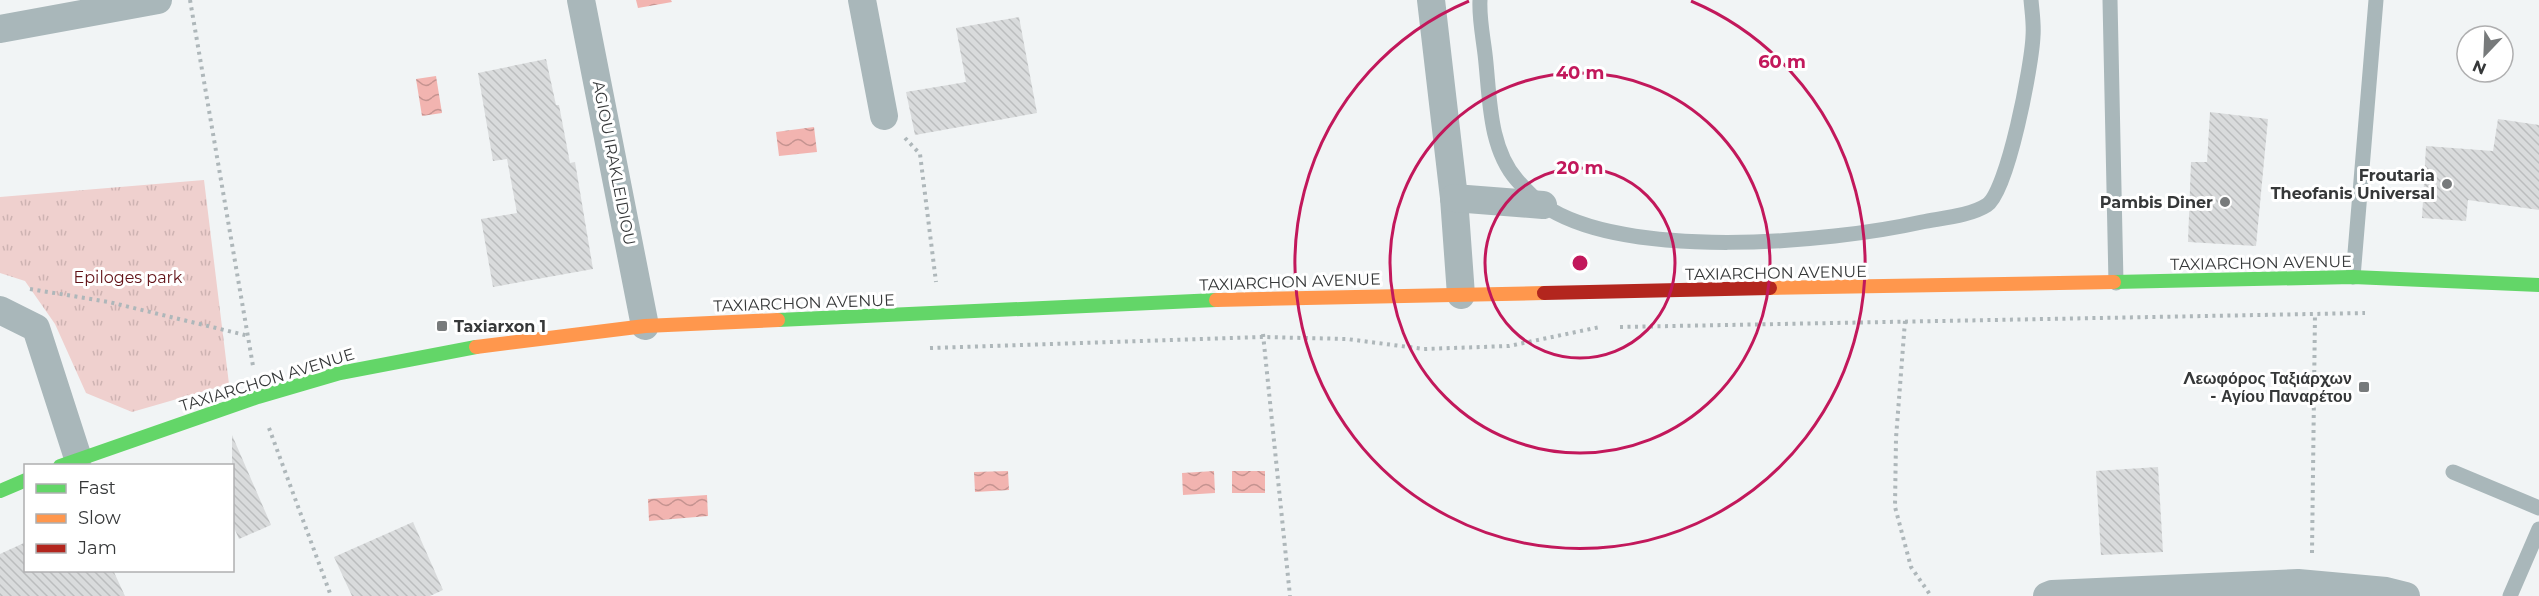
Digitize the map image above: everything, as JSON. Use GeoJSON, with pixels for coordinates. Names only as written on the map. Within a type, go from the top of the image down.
{"type":"FeatureCollection","features":[{"type":"Feature","properties":{"kind":"main road","name":"TAXIARCHON AVENUE"},"geometry":{"type":"LineString","coordinates":[[69,462],[258,397],[340,373],[480,346],[645,326],[1261,298],[2353,277],[2539,285]]}},
{"type":"Feature","properties":{"kind":"main road"},"geometry":{"type":"LineString","coordinates":[[0,491],[24,481]]}},
{"type":"Feature","properties":{"kind":"street"},"geometry":{"type":"LineString","coordinates":[[0,29],[158,0]]}},
{"type":"Feature","properties":{"kind":"street","name":"AGIOU IRAKLEIDIOU"},"geometry":{"type":"LineString","coordinates":[[581,0],[645,326]]}},
{"type":"Feature","properties":{"kind":"street"},"geometry":{"type":"LineString","coordinates":[[862,0],[884,116]]}},
{"type":"Feature","properties":{"kind":"street"},"geometry":{"type":"LineString","coordinates":[[1431,0],[1454,198],[1461,295]]}},
{"type":"Feature","properties":{"kind":"street"},"geometry":{"type":"LineString","coordinates":[[1454,198],[1543,205]]}},
{"type":"Feature","properties":{"kind":"street"},"geometry":{"type":"LineString","coordinates":[[0,310],[36,328],[69,462]]}},
{"type":"Feature","properties":{"kind":"street"},"geometry":{"type":"LineString","coordinates":[[2047,596],[2298,583],[2386,591],[2406,596]]}},
{"type":"Feature","properties":{"kind":"lane"},"geometry":{"type":"LineString","coordinates":[[1480,0],[1493,124],[1502,157],[1516,179],[1543,205],[1584,224],[1618,233],[1675,242],[1825,237],[1901,227],[1966,213],[1988,205],[2000,189],[2011,151],[2033,37],[2031,0]]}},
{"type":"Feature","properties":{"kind":"lane"},"geometry":{"type":"LineString","coordinates":[[2110,0],[2116,283]]}},
{"type":"Feature","properties":{"kind":"lane"},"geometry":{"type":"LineString","coordinates":[[2353,277],[2376,0]]}},
{"type":"Feature","properties":{"kind":"lane"},"geometry":{"type":"LineString","coordinates":[[2453,472],[2539,508]]}},
{"type":"Feature","properties":{"kind":"lane"},"geometry":{"type":"LineString","coordinates":[[2510,596],[2539,529]]}},
{"type":"Feature","properties":{"kind":"path"},"geometry":{"type":"LineString","coordinates":[[190,0],[258,397],[331,596]]}},
{"type":"Feature","properties":{"kind":"path"},"geometry":{"type":"LineString","coordinates":[[884,116],[920,154],[939,313]]}},
{"type":"Feature","properties":{"kind":"path"},"geometry":{"type":"LineString","coordinates":[[22,288],[109,302],[249,336]]}},
{"type":"Feature","properties":{"kind":"path"},"geometry":{"type":"LineString","coordinates":[[1261,298],[1290,596]]}},
{"type":"Feature","properties":{"kind":"path"},"geometry":{"type":"LineString","coordinates":[[920,349],[1263,337],[1347,339],[1424,349],[1509,346],[1597,327],[2372,312]]}},
{"type":"Feature","properties":{"kind":"path"},"geometry":{"type":"LineString","coordinates":[[2312,585],[2315,314]]}},
{"type":"Feature","properties":{"kind":"path"},"geometry":{"type":"LineString","coordinates":[[1905,321],[1896,438],[1895,507],[1911,567],[1931,596]]}},
{"type":"Feature","properties":{"kind":"green space","name":"Epiloges park"},"geometry":{"type":"Polygon","coordinates":[[[204,180],[229,384],[132,412],[86,393],[55,324],[25,281],[0,273],[0,197],[204,180]]]}},
{"type":"Feature","properties":{"kind":"water"},"geometry":{"type":"Polygon","coordinates":[[[636,0],[671,0],[672,2],[638,8],[636,0]]]}},
{"type":"Feature","properties":{"kind":"water"},"geometry":{"type":"Polygon","coordinates":[[[436,76],[442,113],[422,116],[416,79],[436,76]]]}},
{"type":"Feature","properties":{"kind":"water"},"geometry":{"type":"Polygon","coordinates":[[[814,127],[817,152],[779,156],[776,132],[814,127]]]}},
{"type":"Feature","properties":{"kind":"water"},"geometry":{"type":"Polygon","coordinates":[[[1008,471],[1009,490],[975,492],[974,472],[1008,471]]]}},
{"type":"Feature","properties":{"kind":"water"},"geometry":{"type":"Polygon","coordinates":[[[1214,471],[1215,493],[1183,495],[1182,473],[1214,471]]]}},
{"type":"Feature","properties":{"kind":"water"},"geometry":{"type":"Polygon","coordinates":[[[1232,471],[1265,471],[1265,493],[1232,493],[1232,471]]]}},
{"type":"Feature","properties":{"kind":"water"},"geometry":{"type":"Polygon","coordinates":[[[707,495],[708,516],[649,521],[648,499],[707,495]]]}},
{"type":"Feature","properties":{"kind":"building"},"geometry":{"type":"Polygon","coordinates":[[[1019,17],[1037,113],[915,135],[906,92],[966,82],[956,28],[1019,17]]]}},
{"type":"Feature","properties":{"kind":"building"},"geometry":{"type":"Polygon","coordinates":[[[546,59],[556,105],[559,105],[570,163],[575,162],[593,269],[493,287],[481,219],[517,213],[507,159],[493,161],[478,73],[546,59]]]}},
{"type":"Feature","properties":{"kind":"building","name":"Pambis Diner"},"geometry":{"type":"Polygon","coordinates":[[[2210,112],[2268,119],[2256,246],[2188,242],[2191,162],[2207,162],[2210,112]]]}},
{"type":"Feature","properties":{"kind":"building"},"geometry":{"type":"Polygon","coordinates":[[[2498,119],[2539,125],[2539,210],[2468,200],[2466,221],[2422,218],[2426,146],[2493,151],[2498,119]]]}},
{"type":"Feature","properties":{"kind":"building"},"geometry":{"type":"Polygon","coordinates":[[[232,435],[271,525],[239,539],[234,528],[234,464],[232,464],[232,435]]]}},
{"type":"Feature","properties":{"kind":"building"},"geometry":{"type":"Polygon","coordinates":[[[2158,467],[2163,552],[2101,555],[2096,471],[2158,467]]]}},
{"type":"Feature","properties":{"kind":"building"},"geometry":{"type":"Polygon","coordinates":[[[413,522],[443,590],[430,596],[352,596],[334,557],[413,522]]]}},
{"type":"Feature","properties":{"kind":"building"},"geometry":{"type":"Polygon","coordinates":[[[24,543],[24,572],[114,572],[125,596],[0,596],[0,554],[24,543]]]}},
{"type":"Feature","properties":{"kind":"traffic: fast"},"geometry":{"type":"LineString","coordinates":[[2114,282],[2353,277],[2539,285]]}},
{"type":"Feature","properties":{"kind":"traffic: fast"},"geometry":{"type":"LineString","coordinates":[[778,320],[1216,300]]}},
{"type":"Feature","properties":{"kind":"traffic: fast"},"geometry":{"type":"LineString","coordinates":[[66,464],[258,397],[340,373],[476,347]]}},
{"type":"Feature","properties":{"kind":"traffic: fast"},"geometry":{"type":"LineString","coordinates":[[0,491],[24,481]]}},
{"type":"Feature","properties":{"kind":"traffic: slow"},"geometry":{"type":"LineString","coordinates":[[1770,288],[2114,282]]}},
{"type":"Feature","properties":{"kind":"traffic: slow"},"geometry":{"type":"LineString","coordinates":[[1216,300],[1544,293]]}},
{"type":"Feature","properties":{"kind":"traffic: slow"},"geometry":{"type":"LineString","coordinates":[[476,347],[645,326],[778,320]]}},
{"type":"Feature","properties":{"kind":"traffic: jam"},"geometry":{"type":"LineString","coordinates":[[1544,293],[1770,288]]}},
{"type":"Feature","properties":{"kind":"place","name":"Froutaria Theofanis Universal"},"geometry":{"type":"Point","coordinates":[2447,184]}},
{"type":"Feature","properties":{"kind":"place","name":"Pambis Diner"},"geometry":{"type":"Point","coordinates":[2225,202]}},
{"type":"Feature","properties":{"kind":"place","name":"Taxiarxon 1"},"geometry":{"type":"Point","coordinates":[442,326]}},
{"type":"Feature","properties":{"kind":"place","name":"Λεωφόρος Ταξιάρχων - Αγίου Παναρέτου"},"geometry":{"type":"Point","coordinates":[2364,387]}}]}
